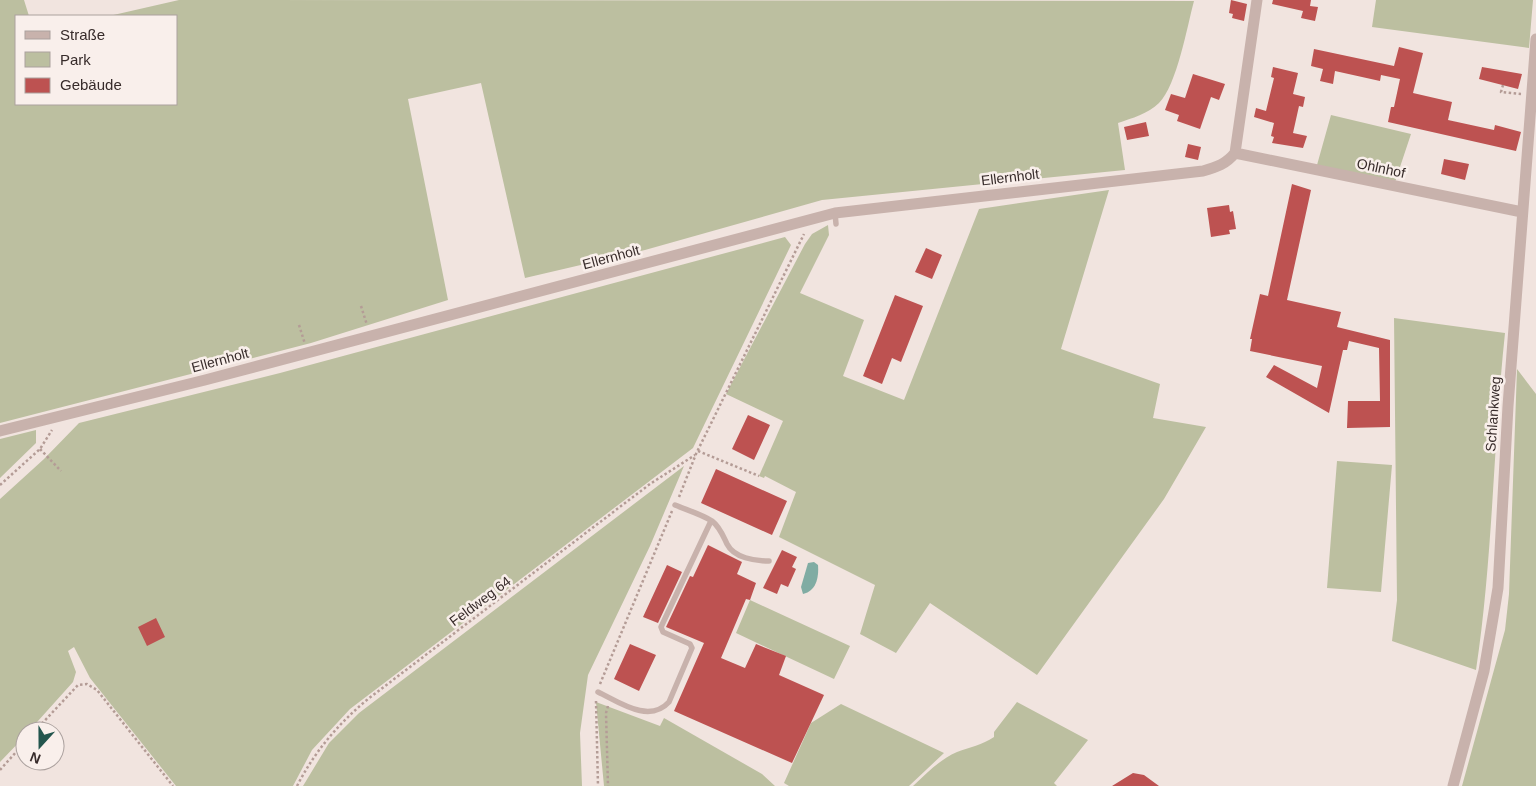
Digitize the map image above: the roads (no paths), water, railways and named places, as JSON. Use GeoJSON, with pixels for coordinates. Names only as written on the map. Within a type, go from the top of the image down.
{"type":"FeatureCollection","features":[{"type":"Feature","properties":{"kind":"street"},"geometry":{"type":"LineString","coordinates":[[1235,153],[1257,0]]}},
{"type":"Feature","properties":{"kind":"street","name":"Schlankweg"},"geometry":{"type":"LineString","coordinates":[[1453,786],[1484,671],[1498,588],[1522,212],[1536,39]]}},
{"type":"Feature","properties":{"kind":"street","name":"Ohlnhof"},"geometry":{"type":"LineString","coordinates":[[1235,153],[1522,212]]}},
{"type":"Feature","properties":{"kind":"street","name":"Ellernholt"},"geometry":{"type":"LineString","coordinates":[[0,431],[835,219],[1203,171],[1228,162],[1235,153]]}},
{"type":"Feature","properties":{"kind":"lane"},"geometry":{"type":"LineString","coordinates":[[675,505],[711,521],[723,534],[728,546],[734,552],[754,561],[769,561]]}},
{"type":"Feature","properties":{"kind":"lane"},"geometry":{"type":"LineString","coordinates":[[598,692],[642,712],[654,712],[663,709],[668,702],[692,648],[690,644],[663,632],[661,628],[711,521]]}},
{"type":"Feature","properties":{"kind":"water"},"geometry":{"type":"Polygon","coordinates":[[[814,562],[818,565],[816,583],[811,590],[803,594],[801,587],[808,563],[814,562]]]}}]}
